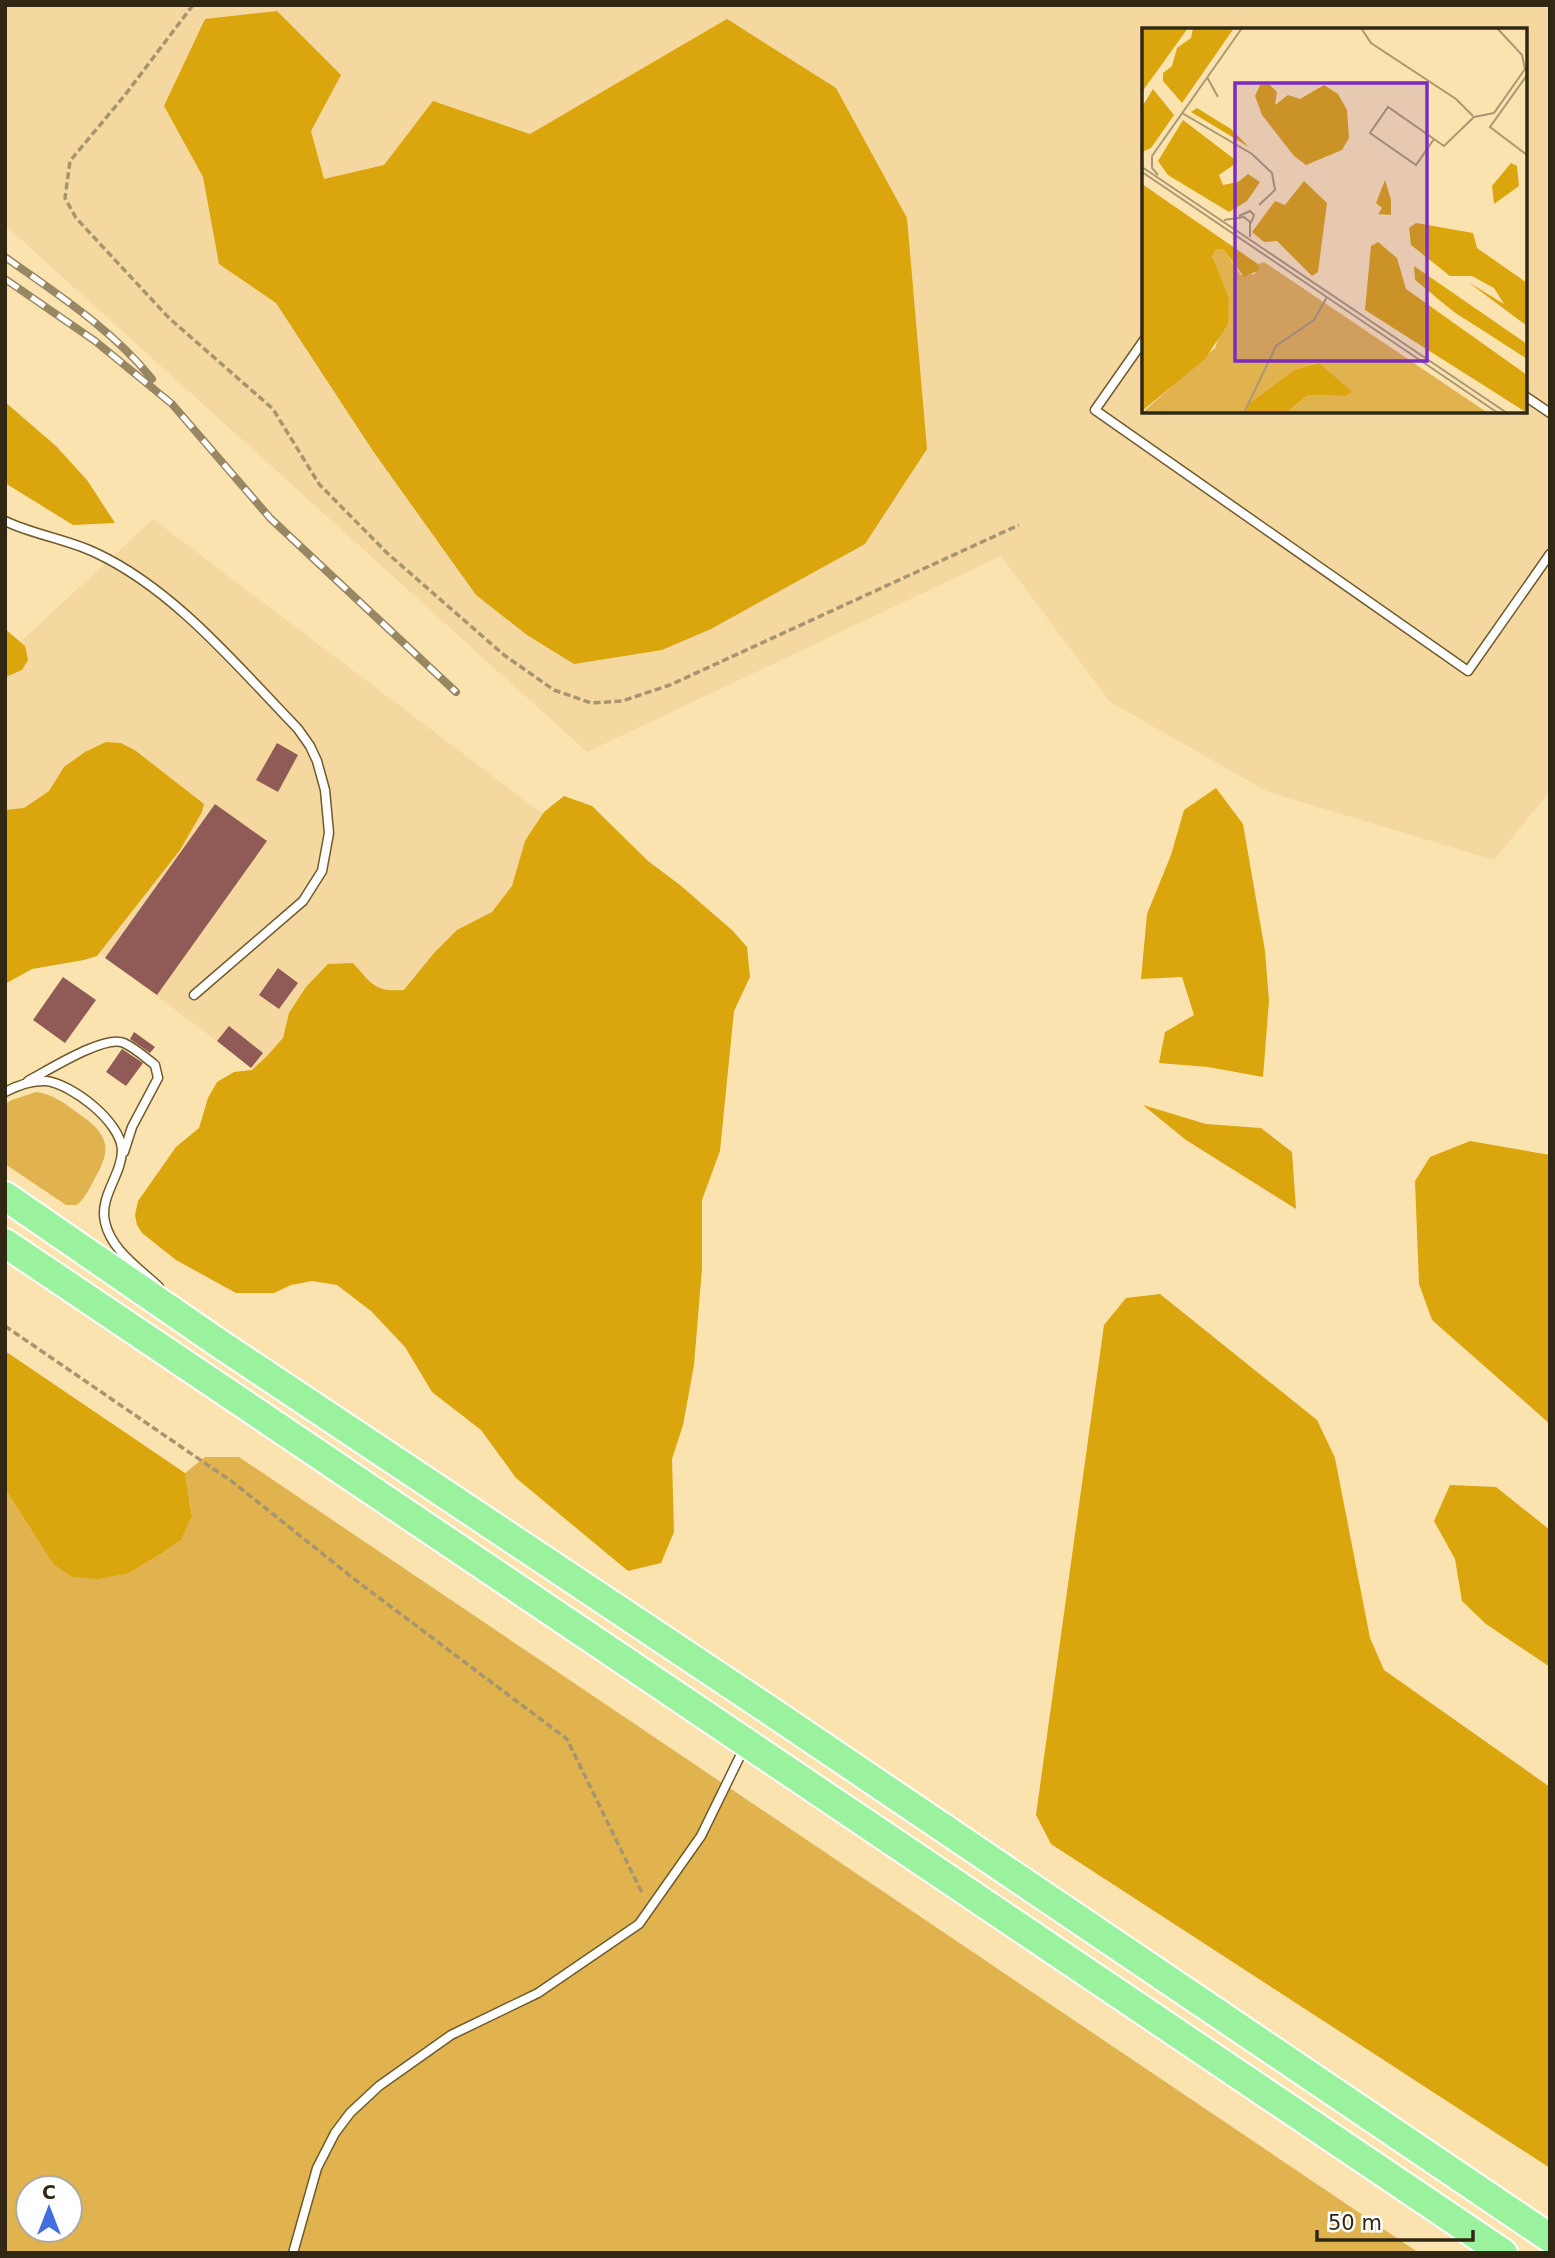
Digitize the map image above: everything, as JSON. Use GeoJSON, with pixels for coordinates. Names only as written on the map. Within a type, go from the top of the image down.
{"type":"FeatureCollection","features":[{"type":"Feature","properties":{"kind":"highway"},"geometry":{"type":"LineString","coordinates":[[5,1196],[220,1344],[766,1708],[1550,2238]]}},
{"type":"Feature","properties":{"kind":"highway"},"geometry":{"type":"LineString","coordinates":[[5,1243],[1503,2253]]}},
{"type":"Feature","properties":{"kind":"lane"},"geometry":{"type":"LineString","coordinates":[[1142,343],[1095,410],[1468,671],[1550,554]]}},
{"type":"Feature","properties":{"kind":"lane"},"geometry":{"type":"LineString","coordinates":[[1527,397],[1550,414]]}},
{"type":"Feature","properties":{"kind":"lane"},"geometry":{"type":"LineString","coordinates":[[5,521],[95,552],[140,577],[185,614],[298,729],[317,761],[325,790],[329,833],[318,879],[303,901],[194,995]]}},
{"type":"Feature","properties":{"kind":"lane"},"geometry":{"type":"LineString","coordinates":[[5,1092],[106,1042],[124,1042],[156,1065],[158,1078],[132,1127],[106,1199],[104,1220],[109,1236],[120,1251],[220,1344]]}},
{"type":"Feature","properties":{"kind":"lane"},"geometry":{"type":"LineString","coordinates":[[22,1084],[48,1082],[60,1084],[73,1092],[113,1125],[121,1144],[121,1158]]}},
{"type":"Feature","properties":{"kind":"lane"},"geometry":{"type":"LineString","coordinates":[[293,2253],[317,2168],[335,2133],[350,2113],[379,2086],[451,2035],[538,1993],[639,1924],[701,1836],[746,1742]]}},
{"type":"Feature","properties":{"kind":"path"},"geometry":{"type":"LineString","coordinates":[[193,5],[125,95],[70,161],[65,198],[76,218],[169,318],[273,409],[319,484],[377,543],[504,655],[554,690],[591,703],[622,701],[670,685],[1019,525]]}},
{"type":"Feature","properties":{"kind":"path"},"geometry":{"type":"LineString","coordinates":[[5,1326],[234,1483],[358,1582],[567,1739],[650,1909]]}},
{"type":"Feature","properties":{"kind":"shaded area"},"geometry":{"type":"Polygon","coordinates":[[[5,5],[1550,5],[1550,791],[1494,860],[1268,792],[1110,702],[1001,556],[587,752],[5,225],[5,5]]]}},
{"type":"Feature","properties":{"kind":"shaded area"},"geometry":{"type":"Polygon","coordinates":[[[277,11],[341,75],[311,131],[324,179],[384,165],[433,101],[530,134],[727,19],[836,88],[907,218],[927,449],[865,544],[711,629],[662,650],[574,664],[527,635],[476,595],[373,451],[276,303],[219,264],[203,177],[164,106],[205,19],[277,11]]]}},
{"type":"Feature","properties":{"kind":"shaded area"},"geometry":{"type":"Polygon","coordinates":[[[5,402],[56,446],[87,480],[115,523],[73,525],[5,483],[5,402]]]}},
{"type":"Feature","properties":{"kind":"shaded area"},"geometry":{"type":"Polygon","coordinates":[[[153,519],[564,830],[317,1117],[5,881],[5,656],[153,519]]]}},
{"type":"Feature","properties":{"kind":"shaded area"},"geometry":{"type":"Polygon","coordinates":[[[5,629],[25,646],[28,660],[22,670],[6,677],[5,629]]]}},
{"type":"Feature","properties":{"kind":"shaded area"},"geometry":{"type":"Polygon","coordinates":[[[106,742],[121,743],[136,751],[204,804],[202,812],[180,850],[97,956],[32,969],[5,984],[5,810],[24,808],[49,791],[64,767],[85,752],[106,742]]]}},
{"type":"Feature","properties":{"kind":"shaded area"},"geometry":{"type":"Polygon","coordinates":[[[1216,788],[1243,824],[1265,951],[1269,1001],[1263,1077],[1208,1067],[1159,1063],[1165,1032],[1194,1015],[1182,977],[1141,979],[1147,914],[1171,855],[1184,810],[1216,788]]]}},
{"type":"Feature","properties":{"kind":"shaded area"},"geometry":{"type":"Polygon","coordinates":[[[564,796],[592,806],[648,861],[733,931],[747,947],[750,977],[734,1011],[720,1151],[702,1200],[702,1268],[694,1365],[683,1425],[672,1459],[674,1532],[661,1563],[628,1571],[516,1478],[481,1430],[432,1392],[405,1347],[371,1311],[337,1285],[312,1281],[291,1285],[274,1293],[236,1293],[176,1260],[142,1233],[135,1215],[138,1201],[176,1147],[199,1128],[208,1098],[217,1082],[234,1072],[252,1070],[268,1055],[283,1038],[289,1013],[306,987],[328,964],[353,963],[374,985],[386,990],[404,990],[457,930],[492,912],[512,886],[525,841],[544,812],[564,796]]]}},
{"type":"Feature","properties":{"kind":"shaded area"},"geometry":{"type":"Polygon","coordinates":[[[36,1092],[66,1105],[94,1126],[104,1140],[105,1156],[101,1166],[87,1193],[77,1205],[66,1205],[5,1164],[5,1104],[36,1092]]]}},
{"type":"Feature","properties":{"kind":"shaded area"},"geometry":{"type":"Polygon","coordinates":[[[1143,1105],[1206,1124],[1261,1128],[1292,1152],[1296,1209],[1186,1140],[1143,1105]]]}},
{"type":"Feature","properties":{"kind":"shaded area"},"geometry":{"type":"Polygon","coordinates":[[[1470,1141],[1550,1155],[1550,1424],[1432,1320],[1419,1284],[1415,1181],[1430,1157],[1470,1141]]]}},
{"type":"Feature","properties":{"kind":"shaded area"},"geometry":{"type":"Polygon","coordinates":[[[1160,1294],[1317,1420],[1335,1458],[1370,1638],[1384,1670],[1550,1787],[1550,2168],[1051,1844],[1036,1815],[1104,1325],[1126,1298],[1160,1294]]]}},
{"type":"Feature","properties":{"kind":"shaded area"},"geometry":{"type":"Polygon","coordinates":[[[5,1351],[185,1473],[192,1516],[181,1540],[129,1573],[98,1579],[73,1577],[53,1564],[5,1489],[5,1351]]]}},
{"type":"Feature","properties":{"kind":"shaded area"},"geometry":{"type":"Polygon","coordinates":[[[205,1457],[239,1457],[1419,2253],[5,2253],[5,1489],[53,1564],[129,1573],[181,1540],[192,1515],[185,1473],[205,1457]]]}},
{"type":"Feature","properties":{"kind":"shaded area"},"geometry":{"type":"Polygon","coordinates":[[[1450,1485],[1496,1487],[1550,1530],[1550,1667],[1486,1624],[1462,1601],[1455,1559],[1434,1521],[1450,1485]]]}},
{"type":"Feature","properties":{"kind":"building"},"geometry":{"type":"Polygon","coordinates":[[[277,743],[298,755],[278,792],[256,780],[277,743]]]}},
{"type":"Feature","properties":{"kind":"building"},"geometry":{"type":"Polygon","coordinates":[[[215,804],[267,841],[157,995],[105,958],[215,804]]]}},
{"type":"Feature","properties":{"kind":"building"},"geometry":{"type":"Polygon","coordinates":[[[278,968],[298,983],[279,1009],[259,995],[278,968]]]}},
{"type":"Feature","properties":{"kind":"building"},"geometry":{"type":"Polygon","coordinates":[[[63,977],[96,1000],[65,1043],[33,1020],[63,977]]]}},
{"type":"Feature","properties":{"kind":"building"},"geometry":{"type":"Polygon","coordinates":[[[229,1026],[263,1053],[251,1068],[217,1041],[229,1026]]]}},
{"type":"Feature","properties":{"kind":"building"},"geometry":{"type":"Polygon","coordinates":[[[134,1032],[155,1047],[150,1053],[130,1039],[134,1032]]]}},
{"type":"Feature","properties":{"kind":"building"},"geometry":{"type":"Polygon","coordinates":[[[122,1049],[143,1063],[126,1086],[106,1072],[122,1049]]]}},
{"type":"Feature","properties":{"kind":"railway"},"geometry":{"type":"LineString","coordinates":[[5,257],[102,328],[152,379]]}},
{"type":"Feature","properties":{"kind":"railway"},"geometry":{"type":"LineString","coordinates":[[5,279],[95,341],[172,404],[270,518],[456,692]]}}]}
